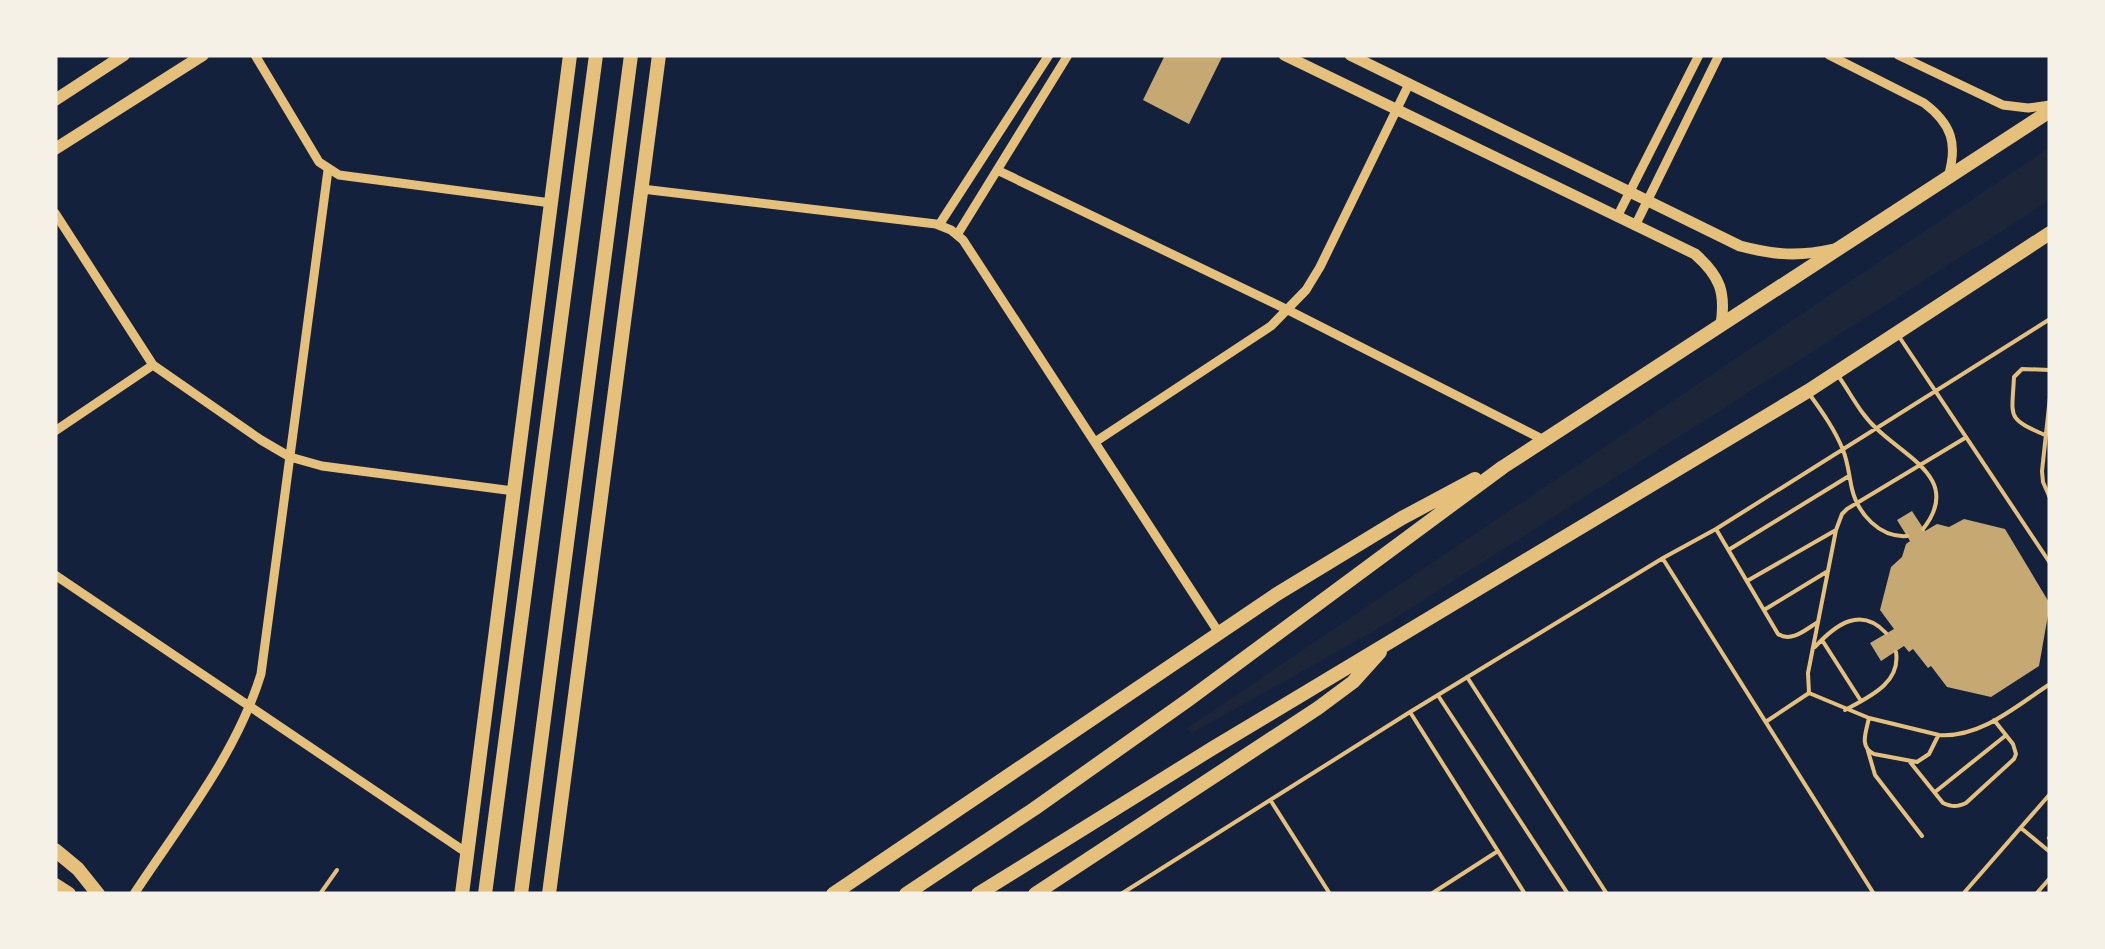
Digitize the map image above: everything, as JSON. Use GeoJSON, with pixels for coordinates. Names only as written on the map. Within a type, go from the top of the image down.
{"type":"FeatureCollection","features":[{"type":"Feature","properties":{"kind":"main road"},"geometry":{"type":"LineString","coordinates":[[55,100],[124,55]]}},
{"type":"Feature","properties":{"kind":"main road"},"geometry":{"type":"LineString","coordinates":[[55,149],[203,55]]}},
{"type":"Feature","properties":{"kind":"main road"},"geometry":{"type":"LineString","coordinates":[[462,894],[570,55]]}},
{"type":"Feature","properties":{"kind":"main road"},"geometry":{"type":"LineString","coordinates":[[485,894],[596,55]]}},
{"type":"Feature","properties":{"kind":"main road"},"geometry":{"type":"LineString","coordinates":[[521,894],[631,55]]}},
{"type":"Feature","properties":{"kind":"main road"},"geometry":{"type":"LineString","coordinates":[[549,894],[658,55]]}},
{"type":"Feature","properties":{"kind":"main road"},"geometry":{"type":"LineString","coordinates":[[906,894],[1160,719],[1504,466],[2050,108]]}},
{"type":"Feature","properties":{"kind":"main road"},"geometry":{"type":"LineString","coordinates":[[978,894],[1391,640],[1808,391],[2050,232]]}},
{"type":"Feature","properties":{"kind":"main road"},"geometry":{"type":"LineString","coordinates":[[833,894],[1220,633],[1402,518],[1504,466]]}},
{"type":"Feature","properties":{"kind":"main road"},"geometry":{"type":"LineString","coordinates":[[1035,894],[1318,708],[1353,682],[1391,640]]}},
{"type":"Feature","properties":{"kind":"main road"},"geometry":{"type":"LineString","coordinates":[[55,850],[98,894]]}},
{"type":"Feature","properties":{"kind":"main road"},"geometry":{"type":"LineString","coordinates":[[55,885],[68,894]]}},
{"type":"Feature","properties":{"kind":"street"},"geometry":{"type":"LineString","coordinates":[[255,55],[313,152],[328,170],[340,175],[551,203]]}},
{"type":"Feature","properties":{"kind":"street"},"geometry":{"type":"LineString","coordinates":[[939,225],[1048,55]]}},
{"type":"Feature","properties":{"kind":"street"},"geometry":{"type":"LineString","coordinates":[[957,235],[1068,55]]}},
{"type":"Feature","properties":{"kind":"street"},"geometry":{"type":"LineString","coordinates":[[1284,55],[1695,254],[1720,285],[1724,305],[1720,325]]}},
{"type":"Feature","properties":{"kind":"street"},"geometry":{"type":"LineString","coordinates":[[1350,55],[1740,246],[1772,254],[1806,255],[1838,248]]}},
{"type":"Feature","properties":{"kind":"street"},"geometry":{"type":"LineString","coordinates":[[1617,217],[1699,55]]}},
{"type":"Feature","properties":{"kind":"street"},"geometry":{"type":"LineString","coordinates":[[1635,226],[1719,55]]}},
{"type":"Feature","properties":{"kind":"street"},"geometry":{"type":"LineString","coordinates":[[1830,55],[1938,114],[1953,144],[1948,177]]}},
{"type":"Feature","properties":{"kind":"street"},"geometry":{"type":"LineString","coordinates":[[1898,55],[2003,104],[2050,108]]}},
{"type":"Feature","properties":{"kind":"street"},"geometry":{"type":"LineString","coordinates":[[1095,442],[1252,340],[1306,290],[1409,84]]}},
{"type":"Feature","properties":{"kind":"street"},"geometry":{"type":"LineString","coordinates":[[134,894],[230,748],[250,708],[260,674],[328,170]]}},
{"type":"Feature","properties":{"kind":"street"},"geometry":{"type":"LineString","coordinates":[[997,170],[1288,310],[1544,440]]}},
{"type":"Feature","properties":{"kind":"street"},"geometry":{"type":"LineString","coordinates":[[642,189],[939,225],[957,235],[1220,633]]}},
{"type":"Feature","properties":{"kind":"street"},"geometry":{"type":"LineString","coordinates":[[55,213],[153,365],[261,440],[290,457],[322,466],[514,491]]}},
{"type":"Feature","properties":{"kind":"street"},"geometry":{"type":"LineString","coordinates":[[55,431],[153,365]]}},
{"type":"Feature","properties":{"kind":"street"},"geometry":{"type":"LineString","coordinates":[[55,574],[467,854]]}},
{"type":"Feature","properties":{"kind":"lane"},"geometry":{"type":"LineString","coordinates":[[1121,894],[1270,798],[1716,529],[2050,319]]}},
{"type":"Feature","properties":{"kind":"lane"},"geometry":{"type":"LineString","coordinates":[[1897,334],[2050,563]]}},
{"type":"Feature","properties":{"kind":"lane"},"geometry":{"type":"LineString","coordinates":[[2045,435],[2015,419],[2014,377],[2022,369],[2050,370]]}},
{"type":"Feature","properties":{"kind":"lane"},"geometry":{"type":"LineString","coordinates":[[1836,373],[1876,429],[1921,464],[1933,482],[1938,498],[1935,514],[1923,528]]}},
{"type":"Feature","properties":{"kind":"lane"},"geometry":{"type":"LineString","coordinates":[[1808,391],[1843,449],[1856,503],[1881,532],[1907,536]]}},
{"type":"Feature","properties":{"kind":"lane"},"geometry":{"type":"LineString","coordinates":[[2050,397],[2042,471],[2050,498]]}},
{"type":"Feature","properties":{"kind":"lane"},"geometry":{"type":"LineString","coordinates":[[1809,693],[1812,651],[1842,514],[1966,438]]}},
{"type":"Feature","properties":{"kind":"lane"},"geometry":{"type":"LineString","coordinates":[[1728,550],[1850,476]]}},
{"type":"Feature","properties":{"kind":"lane"},"geometry":{"type":"LineString","coordinates":[[1716,529],[1778,634],[1787,638],[1818,622]]}},
{"type":"Feature","properties":{"kind":"lane"},"geometry":{"type":"LineString","coordinates":[[1746,581],[1836,530]]}},
{"type":"Feature","properties":{"kind":"lane"},"geometry":{"type":"LineString","coordinates":[[1663,558],[1874,894]]}},
{"type":"Feature","properties":{"kind":"lane"},"geometry":{"type":"LineString","coordinates":[[1764,610],[1828,571]]}},
{"type":"Feature","properties":{"kind":"lane"},"geometry":{"type":"LineString","coordinates":[[1812,651],[1848,621],[1858,619],[1877,624],[1886,634]]}},
{"type":"Feature","properties":{"kind":"lane"},"geometry":{"type":"LineString","coordinates":[[1822,640],[1861,701]]}},
{"type":"Feature","properties":{"kind":"lane"},"geometry":{"type":"LineString","coordinates":[[1845,710],[1876,692],[1895,672],[1896,652]]}},
{"type":"Feature","properties":{"kind":"lane"},"geometry":{"type":"LineString","coordinates":[[1468,677],[1607,894]]}},
{"type":"Feature","properties":{"kind":"lane"},"geometry":{"type":"LineString","coordinates":[[1809,693],[1845,710],[1938,736],[1975,731],[2050,684]]}},
{"type":"Feature","properties":{"kind":"lane"},"geometry":{"type":"LineString","coordinates":[[1767,722],[1809,693]]}},
{"type":"Feature","properties":{"kind":"lane"},"geometry":{"type":"LineString","coordinates":[[1438,695],[1568,894]]}},
{"type":"Feature","properties":{"kind":"lane"},"geometry":{"type":"LineString","coordinates":[[1410,712],[1525,894]]}},
{"type":"Feature","properties":{"kind":"lane"},"geometry":{"type":"LineString","coordinates":[[1869,718],[1864,738],[1875,774],[1922,836]]}},
{"type":"Feature","properties":{"kind":"lane"},"geometry":{"type":"LineString","coordinates":[[1910,762],[1943,803],[1966,803],[2014,759],[2016,748],[1994,720]]}},
{"type":"Feature","properties":{"kind":"lane"},"geometry":{"type":"LineString","coordinates":[[1935,792],[2006,735]]}},
{"type":"Feature","properties":{"kind":"lane"},"geometry":{"type":"LineString","coordinates":[[1868,751],[1910,762],[1924,759],[1938,736]]}},
{"type":"Feature","properties":{"kind":"lane"},"geometry":{"type":"LineString","coordinates":[[1963,894],[2050,794]]}},
{"type":"Feature","properties":{"kind":"lane"},"geometry":{"type":"LineString","coordinates":[[1270,798],[1330,894]]}},
{"type":"Feature","properties":{"kind":"lane"},"geometry":{"type":"LineString","coordinates":[[2021,828],[2050,852]]}},
{"type":"Feature","properties":{"kind":"lane"},"geometry":{"type":"LineString","coordinates":[[1431,894],[1498,851]]}},
{"type":"Feature","properties":{"kind":"lane"},"geometry":{"type":"LineString","coordinates":[[2036,894],[2050,878]]}},
{"type":"Feature","properties":{"kind":"path"},"geometry":{"type":"LineString","coordinates":[[320,894],[337,870]]}},
{"type":"Feature","properties":{"kind":"shaded area"},"geometry":{"type":"Polygon","coordinates":[[[2050,147],[2050,200],[1381,627],[1192,733],[1187,728],[2050,147]]]}},
{"type":"Feature","properties":{"kind":"building"},"geometry":{"type":"Polygon","coordinates":[[[1165,55],[1223,55],[1189,124],[1143,100],[1165,55]]]}},
{"type":"Feature","properties":{"kind":"building"},"geometry":{"type":"Polygon","coordinates":[[[1912,511],[1925,531],[1937,524],[1949,527],[1964,519],[2005,529],[2050,604],[2039,666],[1991,697],[1947,687],[1913,649],[1909,652],[1904,646],[1881,661],[1870,643],[1894,629],[1880,610],[1891,567],[1910,541],[1897,520],[1912,511]]]}}]}
